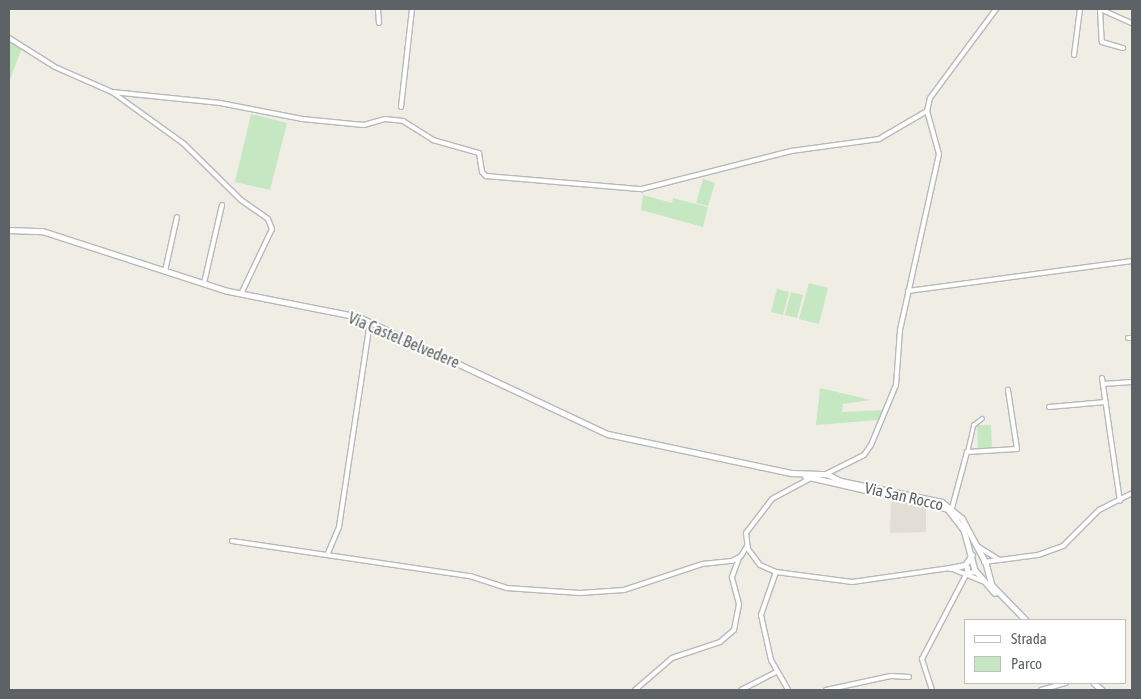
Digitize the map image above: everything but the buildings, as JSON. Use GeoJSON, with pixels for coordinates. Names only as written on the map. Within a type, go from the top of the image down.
{"type":"FeatureCollection","features":[{"type":"Feature","properties":{"kind":"street"},"geometry":{"type":"LineString","coordinates":[[378,9],[379,23]]}},
{"type":"Feature","properties":{"kind":"street"},"geometry":{"type":"LineString","coordinates":[[401,106],[412,9]]}},
{"type":"Feature","properties":{"kind":"street"},"geometry":{"type":"LineString","coordinates":[[827,478],[836,466],[864,455],[889,404],[896,385],[900,330],[939,154],[927,112],[935,89],[996,9]]}},
{"type":"Feature","properties":{"kind":"street"},"geometry":{"type":"LineString","coordinates":[[1074,55],[1080,9]]}},
{"type":"Feature","properties":{"kind":"street"},"geometry":{"type":"LineString","coordinates":[[1123,48],[1102,42],[1100,9],[1132,23]]}},
{"type":"Feature","properties":{"kind":"street"},"geometry":{"type":"LineString","coordinates":[[9,38],[55,67],[112,92],[184,143],[230,191],[272,224],[241,294]]}},
{"type":"Feature","properties":{"kind":"street"},"geometry":{"type":"LineString","coordinates":[[112,92],[220,103],[302,119],[364,125],[385,119],[403,121],[433,140],[479,153],[482,172],[486,176],[642,189],[791,151],[879,139],[927,112]]}},
{"type":"Feature","properties":{"kind":"street"},"geometry":{"type":"LineString","coordinates":[[204,283],[222,205]]}},
{"type":"Feature","properties":{"kind":"street"},"geometry":{"type":"LineString","coordinates":[[165,271],[177,217]]}},
{"type":"Feature","properties":{"kind":"street","name":"Via Castel Belvedere"},"geometry":{"type":"LineString","coordinates":[[9,230],[42,231],[241,294],[370,322],[608,434],[792,472]]}},
{"type":"Feature","properties":{"kind":"street"},"geometry":{"type":"LineString","coordinates":[[908,291],[1132,261]]}},
{"type":"Feature","properties":{"kind":"street"},"geometry":{"type":"LineString","coordinates":[[328,553],[339,527],[370,322]]}},
{"type":"Feature","properties":{"kind":"street"},"geometry":{"type":"LineString","coordinates":[[1102,378],[1120,501]]}},
{"type":"Feature","properties":{"kind":"street"},"geometry":{"type":"LineString","coordinates":[[1103,384],[1132,382]]}},
{"type":"Feature","properties":{"kind":"street"},"geometry":{"type":"LineString","coordinates":[[967,452],[1017,450],[1008,390]]}},
{"type":"Feature","properties":{"kind":"street"},"geometry":{"type":"LineString","coordinates":[[1049,407],[1106,402]]}},
{"type":"Feature","properties":{"kind":"street"},"geometry":{"type":"LineString","coordinates":[[952,508],[973,425],[982,418]]}},
{"type":"Feature","properties":{"kind":"street"},"geometry":{"type":"LineString","coordinates":[[827,478],[836,466]]}},
{"type":"Feature","properties":{"kind":"street"},"geometry":{"type":"LineString","coordinates":[[792,472],[827,478],[942,506],[964,530],[974,564],[982,581]]}},
{"type":"Feature","properties":{"kind":"street","name":"Via San Rocco"},"geometry":{"type":"LineString","coordinates":[[792,472],[812,478],[827,478],[927,498],[952,508],[968,530],[985,565]]}},
{"type":"Feature","properties":{"kind":"street"},"geometry":{"type":"LineString","coordinates":[[812,478],[766,504],[746,533],[747,546],[755,561],[776,572],[864,582],[965,565],[972,555]]}},
{"type":"Feature","properties":{"kind":"street"},"geometry":{"type":"LineString","coordinates":[[932,690],[922,659],[967,570],[974,564],[985,565],[999,560],[1038,555],[1063,546],[1099,510],[1120,501],[1132,493]]}},
{"type":"Feature","properties":{"kind":"street"},"geometry":{"type":"LineString","coordinates":[[232,540],[328,553],[470,576],[506,588],[580,593],[624,590],[702,564],[740,556]]}},
{"type":"Feature","properties":{"kind":"street"},"geometry":{"type":"LineString","coordinates":[[975,545],[999,560]]}},
{"type":"Feature","properties":{"kind":"street"},"geometry":{"type":"LineString","coordinates":[[635,690],[672,658],[720,642],[734,630],[738,598],[732,577],[740,556],[747,546]]}},
{"type":"Feature","properties":{"kind":"street"},"geometry":{"type":"LineString","coordinates":[[978,572],[985,565]]}},
{"type":"Feature","properties":{"kind":"street"},"geometry":{"type":"LineString","coordinates":[[985,565],[1002,599]]}},
{"type":"Feature","properties":{"kind":"street"},"geometry":{"type":"LineString","coordinates":[[950,568],[978,572]]}},
{"type":"Feature","properties":{"kind":"street"},"geometry":{"type":"LineString","coordinates":[[967,570],[1025,619]]}},
{"type":"Feature","properties":{"kind":"street"},"geometry":{"type":"LineString","coordinates":[[776,572],[761,615],[776,672],[785,690]]}},
{"type":"Feature","properties":{"kind":"street"},"geometry":{"type":"LineString","coordinates":[[741,690],[776,672]]}},
{"type":"Feature","properties":{"kind":"street"},"geometry":{"type":"LineString","coordinates":[[826,690],[881,678],[909,677]]}},
{"type":"Feature","properties":{"kind":"street"},"geometry":{"type":"LineString","coordinates":[[1041,690],[1062,684]]}},
{"type":"Feature","properties":{"kind":"shaded area"},"geometry":{"type":"Polygon","coordinates":[[[909,501],[926,504],[926,532],[890,533],[891,502],[909,501]]]}},
{"type":"Feature","properties":{"kind":"green space"},"geometry":{"type":"Polygon","coordinates":[[[9,39],[22,48],[9,82],[9,39]]]}},
{"type":"Feature","properties":{"kind":"green space"},"geometry":{"type":"Polygon","coordinates":[[[251,114],[287,123],[270,190],[235,182],[251,114]]]}},
{"type":"Feature","properties":{"kind":"green space"},"geometry":{"type":"Polygon","coordinates":[[[703,179],[715,183],[708,206],[696,203],[703,179]]]}},
{"type":"Feature","properties":{"kind":"green space"},"geometry":{"type":"Polygon","coordinates":[[[643,195],[672,203],[673,198],[708,207],[703,227],[641,210],[643,195]]]}},
{"type":"Feature","properties":{"kind":"green space"},"geometry":{"type":"Polygon","coordinates":[[[809,283],[828,288],[819,324],[799,319],[809,283]]]}},
{"type":"Feature","properties":{"kind":"green space"},"geometry":{"type":"Polygon","coordinates":[[[777,289],[789,292],[783,315],[771,312],[777,289]]]}},
{"type":"Feature","properties":{"kind":"green space"},"geometry":{"type":"Polygon","coordinates":[[[791,292],[803,295],[797,318],[785,315],[791,292]]]}},
{"type":"Feature","properties":{"kind":"green space"},"geometry":{"type":"Polygon","coordinates":[[[820,388],[871,400],[843,404],[842,412],[883,410],[879,420],[816,425],[820,388]]]}},
{"type":"Feature","properties":{"kind":"green space"},"geometry":{"type":"Polygon","coordinates":[[[977,425],[991,425],[992,449],[978,450],[977,425]]]}}]}
